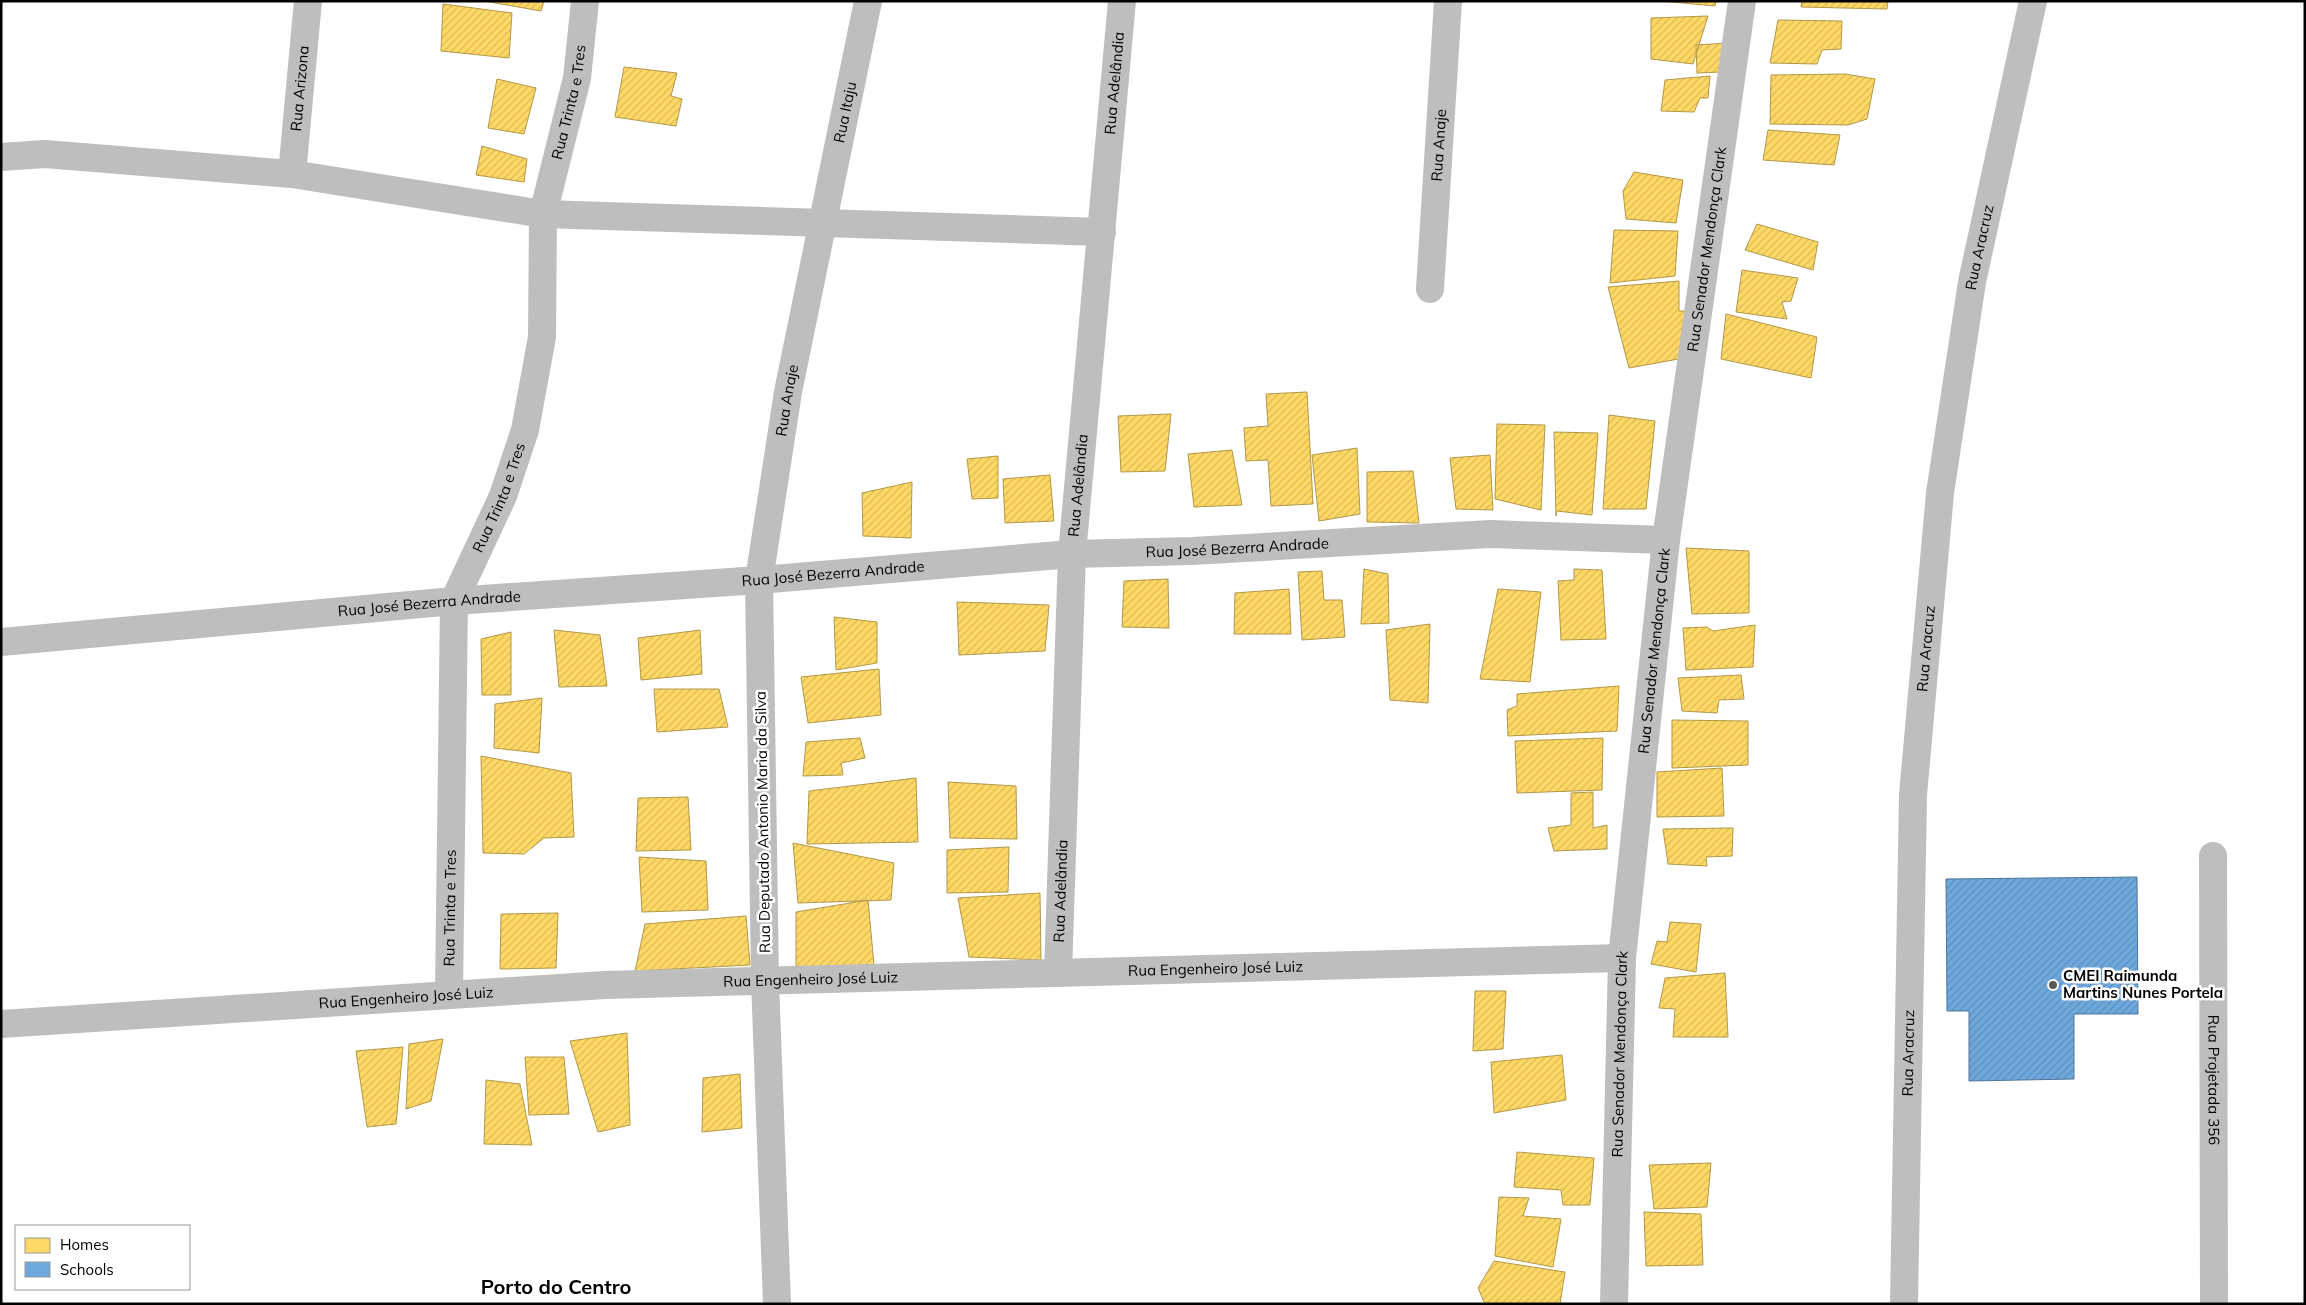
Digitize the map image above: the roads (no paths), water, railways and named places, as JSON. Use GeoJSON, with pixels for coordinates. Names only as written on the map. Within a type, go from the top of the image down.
{"type":"FeatureCollection","features":[{"type":"Feature","properties":{"kind":"street","name":"Rua Arizona"},"geometry":{"type":"LineString","coordinates":[[292,174],[308,1]]}},
{"type":"Feature","properties":{"kind":"street","name":"Rua Trinta e Tres"},"geometry":{"type":"LineString","coordinates":[[449,994],[454,601],[503,496],[525,430],[542,337],[543,214],[577,78],[586,1]]}},
{"type":"Feature","properties":{"kind":"street","name":"Rua Itaju"},"geometry":{"type":"LineString","coordinates":[[822,223],[868,1]]}},
{"type":"Feature","properties":{"kind":"street","name":"Rua Adelândia"},"geometry":{"type":"LineString","coordinates":[[1058,972],[1072,554],[1122,1]]}},
{"type":"Feature","properties":{"kind":"street","name":"Rua Anaje"},"geometry":{"type":"LineString","coordinates":[[1430,289],[1448,1]]}},
{"type":"Feature","properties":{"kind":"street","name":"Rua Senador Mendonça Clark"},"geometry":{"type":"LineString","coordinates":[[1614,1304],[1622,958],[1666,540],[1742,1]]}},
{"type":"Feature","properties":{"kind":"street","name":"Rua Aracruz"},"geometry":{"type":"LineString","coordinates":[[1904,1304],[1913,795],[1940,493],[1972,282],[2033,1]]}},
{"type":"Feature","properties":{"kind":"street"},"geometry":{"type":"LineString","coordinates":[[1,156],[45,154],[292,174],[543,214],[1102,232]]}},
{"type":"Feature","properties":{"kind":"street","name":"Rua Anaje"},"geometry":{"type":"LineString","coordinates":[[759,580],[788,392],[822,223]]}},
{"type":"Feature","properties":{"kind":"street","name":"Rua José Bezerra Andrade"},"geometry":{"type":"LineString","coordinates":[[1,642],[454,601],[759,580],[1072,554],[1192,552],[1490,534],[1666,540]]}},
{"type":"Feature","properties":{"kind":"street","name":"Rua Deputado Antonio Maria da Silva"},"geometry":{"type":"LineString","coordinates":[[759,580],[765,981],[777,1304]]}},
{"type":"Feature","properties":{"kind":"street","name":"Rua Projetada 356"},"geometry":{"type":"LineString","coordinates":[[2212,856],[2214,1304]]}},
{"type":"Feature","properties":{"kind":"street","name":"Rua Engenheiro José Luiz"},"geometry":{"type":"LineString","coordinates":[[1,1024],[604,985],[1622,958]]}},
{"type":"Feature","properties":{"kind":"place","name":"CMEI Raimunda Martins Nunes Portela"},"geometry":{"type":"Point","coordinates":[2053,985]}},
{"type":"Feature","properties":{"kind":"district","name":"Porto do Centro"},"geometry":{"type":"Point","coordinates":[556,1287]}}]}
